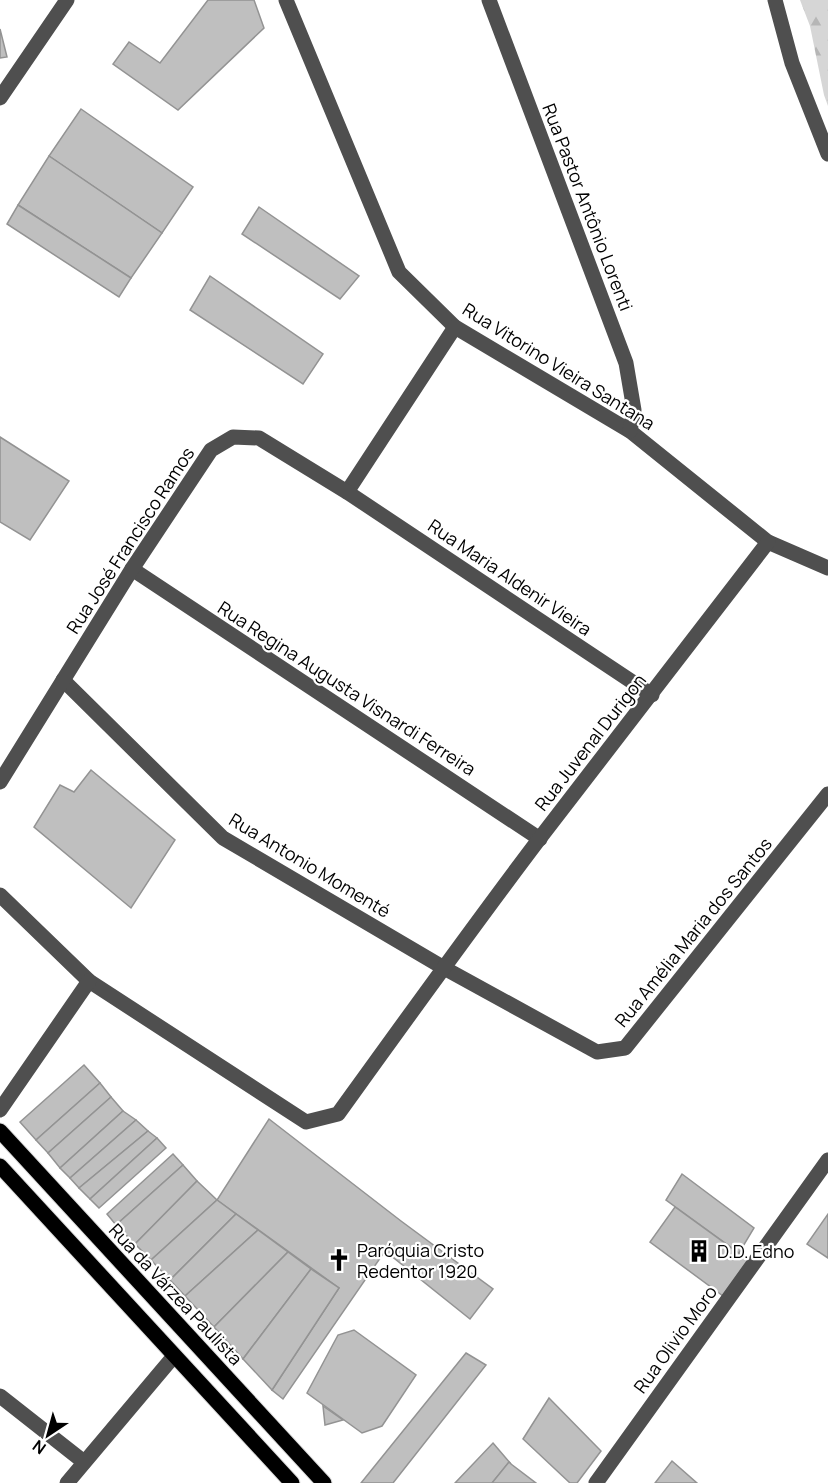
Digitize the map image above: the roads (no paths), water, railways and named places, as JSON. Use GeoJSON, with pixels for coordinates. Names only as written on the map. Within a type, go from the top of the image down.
{"type":"FeatureCollection","features":[{"type":"Feature","properties":{"kind":"main road","name":"Rua da Várzea Paulista"},"geometry":{"type":"LineString","coordinates":[[0,1131],[324,1483]]}},
{"type":"Feature","properties":{"kind":"main road"},"geometry":{"type":"LineString","coordinates":[[0,1166],[292,1483]]}},
{"type":"Feature","properties":{"kind":"street"},"geometry":{"type":"LineString","coordinates":[[0,98],[67,0]]}},
{"type":"Feature","properties":{"kind":"street","name":"Rua Vitorino Vieira Santana"},"geometry":{"type":"LineString","coordinates":[[286,0],[399,272],[455,327],[630,430],[768,542],[828,568]]}},
{"type":"Feature","properties":{"kind":"street","name":"Rua Pastor Antônio Lorenti"},"geometry":{"type":"LineString","coordinates":[[489,0],[626,363],[634,410],[630,430]]}},
{"type":"Feature","properties":{"kind":"street"},"geometry":{"type":"LineString","coordinates":[[775,0],[792,63],[828,154]]}},
{"type":"Feature","properties":{"kind":"street"},"geometry":{"type":"LineString","coordinates":[[347,492],[455,327]]}},
{"type":"Feature","properties":{"kind":"street","name":"Rua José Francisco Ramos"},"geometry":{"type":"LineString","coordinates":[[0,782],[132,569],[212,450],[233,437],[259,438],[347,492]]}},
{"type":"Feature","properties":{"kind":"street","name":"Rua Maria Aldenir Vieira"},"geometry":{"type":"LineString","coordinates":[[347,492],[652,695]]}},
{"type":"Feature","properties":{"kind":"street","name":"Rua Juvenal Durigon"},"geometry":{"type":"LineString","coordinates":[[89,981],[306,1122],[338,1114],[540,839],[768,542]]}},
{"type":"Feature","properties":{"kind":"street","name":"Rua Regina Augusta Visnardi Ferreira"},"geometry":{"type":"LineString","coordinates":[[132,569],[540,839]]}},
{"type":"Feature","properties":{"kind":"street","name":"Rua Antonio Momenté"},"geometry":{"type":"LineString","coordinates":[[63,680],[223,838],[444,968]]}},
{"type":"Feature","properties":{"kind":"street","name":"Rua Amélia Maria dos Santos"},"geometry":{"type":"LineString","coordinates":[[444,968],[597,1052],[625,1048],[828,794]]}},
{"type":"Feature","properties":{"kind":"street"},"geometry":{"type":"LineString","coordinates":[[0,895],[89,981],[0,1110]]}},
{"type":"Feature","properties":{"kind":"street","name":"Rua Olivio Moro"},"geometry":{"type":"LineString","coordinates":[[596,1483],[828,1160]]}},
{"type":"Feature","properties":{"kind":"street"},"geometry":{"type":"LineString","coordinates":[[67,1483],[174,1356]]}},
{"type":"Feature","properties":{"kind":"street"},"geometry":{"type":"LineString","coordinates":[[0,1396],[84,1462]]}},
{"type":"Feature","properties":{"kind":"place","name":"D.D. Edno"},"geometry":{"type":"Point","coordinates":[699,1251]}},
{"type":"Feature","properties":{"kind":"place","name":"Paróquia Cristo Redentor 1920"},"geometry":{"type":"Point","coordinates":[339,1260]}}]}
